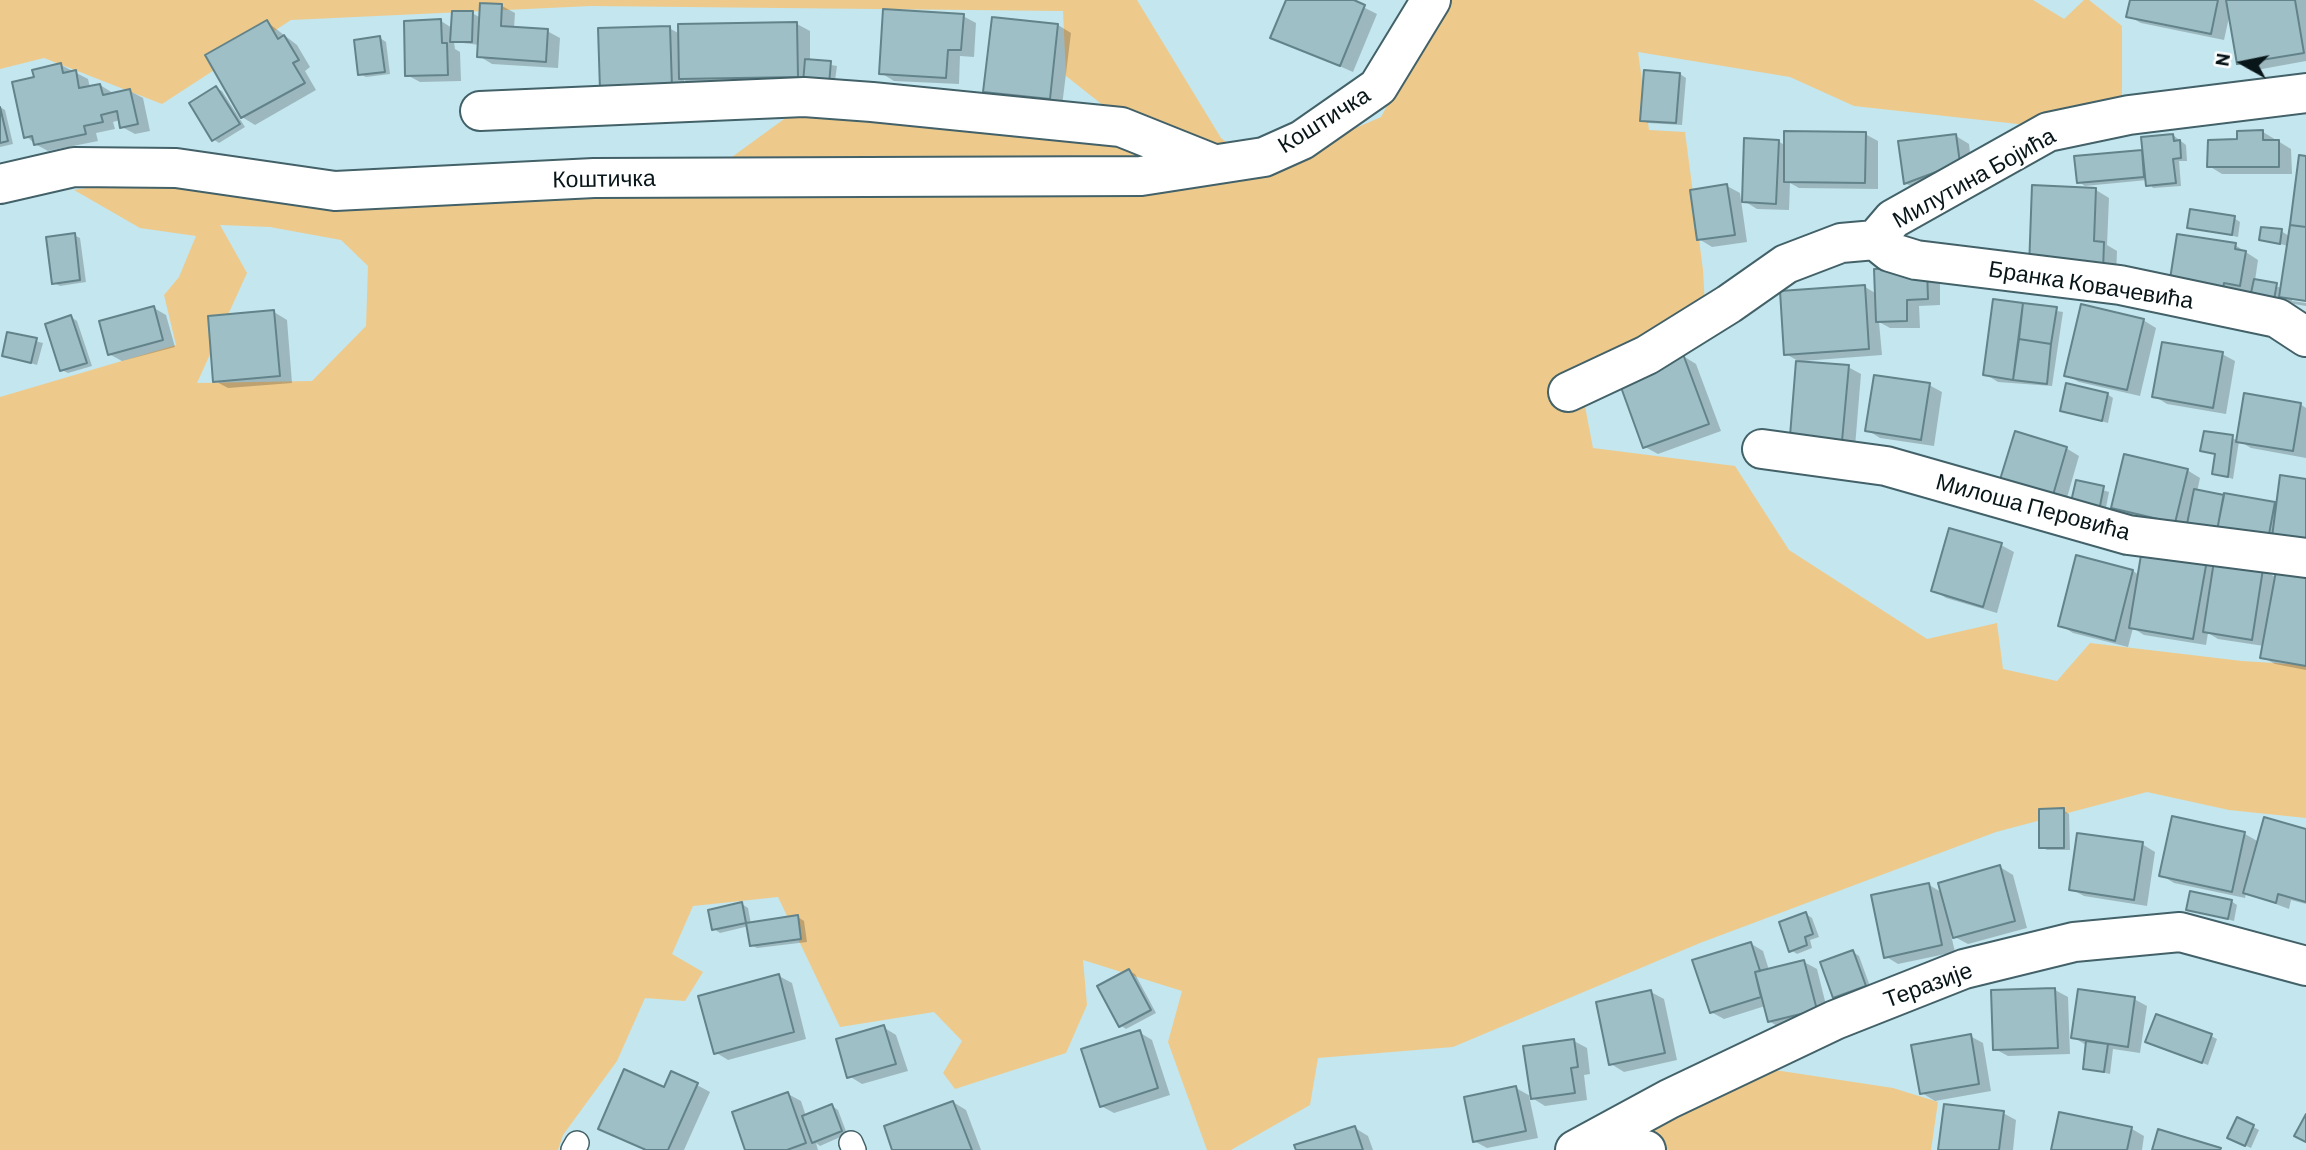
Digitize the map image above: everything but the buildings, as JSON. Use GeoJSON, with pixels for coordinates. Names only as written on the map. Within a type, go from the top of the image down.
{"type":"FeatureCollection","features":[{"type":"Feature","properties":{"kind":"street","name":"Коштичка"},"geometry":{"type":"LineString","coordinates":[[0,184],[74,167],[176,168],[335,191],[594,178],[1141,176],[1211,163],[1264,157],[1302,140],[1378,87],[1431,0]]}},
{"type":"Feature","properties":{"kind":"street","name":"Милутина Бојића"},"geometry":{"type":"LineString","coordinates":[[1568,392],[1647,355],[1729,304],[1786,264],[1840,243],[1875,240],[1893,219],[2048,132],[2129,115],[2306,93]]}},
{"type":"Feature","properties":{"kind":"street","name":"Коштичка"},"geometry":{"type":"LineString","coordinates":[[480,111],[804,97],[1121,127],[1211,163]]}},
{"type":"Feature","properties":{"kind":"street","name":"Милутина Бојића"},"geometry":{"type":"LineString","coordinates":[[2256,101],[2306,122]]}},
{"type":"Feature","properties":{"kind":"street","name":"Бранка Ковачевића"},"geometry":{"type":"LineString","coordinates":[[1875,240],[1890,252],[1916,260],[2120,285],[2277,318],[2306,337]]}},
{"type":"Feature","properties":{"kind":"street","name":"Милоша Перовића"},"geometry":{"type":"LineString","coordinates":[[1762,449],[1886,467],[2128,535],[2306,558]]}},
{"type":"Feature","properties":{"kind":"street","name":"Теразије"},"geometry":{"type":"LineString","coordinates":[[1584,1145],[1669,1099],[1835,1020],[1964,969],[2074,942],[2180,932],[2306,966]]}},
{"type":"Feature","properties":{"kind":"street"},"geometry":{"type":"LineString","coordinates":[[1584,1145],[1646,1150]]}},
{"type":"Feature","properties":{"kind":"shaded area"},"geometry":{"type":"Polygon","coordinates":[[[0,0],[1137,0],[1221,138],[1261,169],[1381,117],[1445,0],[2033,0],[2064,19],[2084,0],[2089,0],[2122,26],[2122,97],[2027,125],[1854,106],[1790,77],[1638,52],[1649,130],[1685,132],[1703,270],[1705,306],[1579,375],[1593,448],[1735,466],[1789,550],[1927,639],[1997,623],[2003,669],[2057,681],[2090,643],[2242,661],[2306,665],[2306,818],[2229,810],[2147,792],[1996,832],[1700,943],[1453,1047],[1318,1058],[1310,1105],[1231,1150],[1207,1150],[1168,1042],[1182,991],[1083,960],[1087,1005],[1066,1053],[955,1089],[943,1073],[962,1041],[934,1012],[840,1027],[778,897],[693,906],[672,954],[703,972],[685,1001],[645,998],[617,1061],[563,1135],[558,1150],[0,1150],[0,397],[176,345],[164,295],[179,277],[196,236],[140,228],[74,190],[129,181],[725,162],[791,114],[1211,144],[1104,106],[1066,76],[1063,11],[591,6],[291,20],[162,104],[44,58],[0,69],[0,0]],[[220,225],[247,273],[197,383],[312,381],[366,326],[368,266],[341,240],[270,227],[220,225]]]}},
{"type":"Feature","properties":{"kind":"shaded area"},"geometry":{"type":"Polygon","coordinates":[[[1768,1069],[1893,1088],[1938,1102],[1931,1150],[1632,1150],[1627,1131],[1768,1069]]]}}]}
